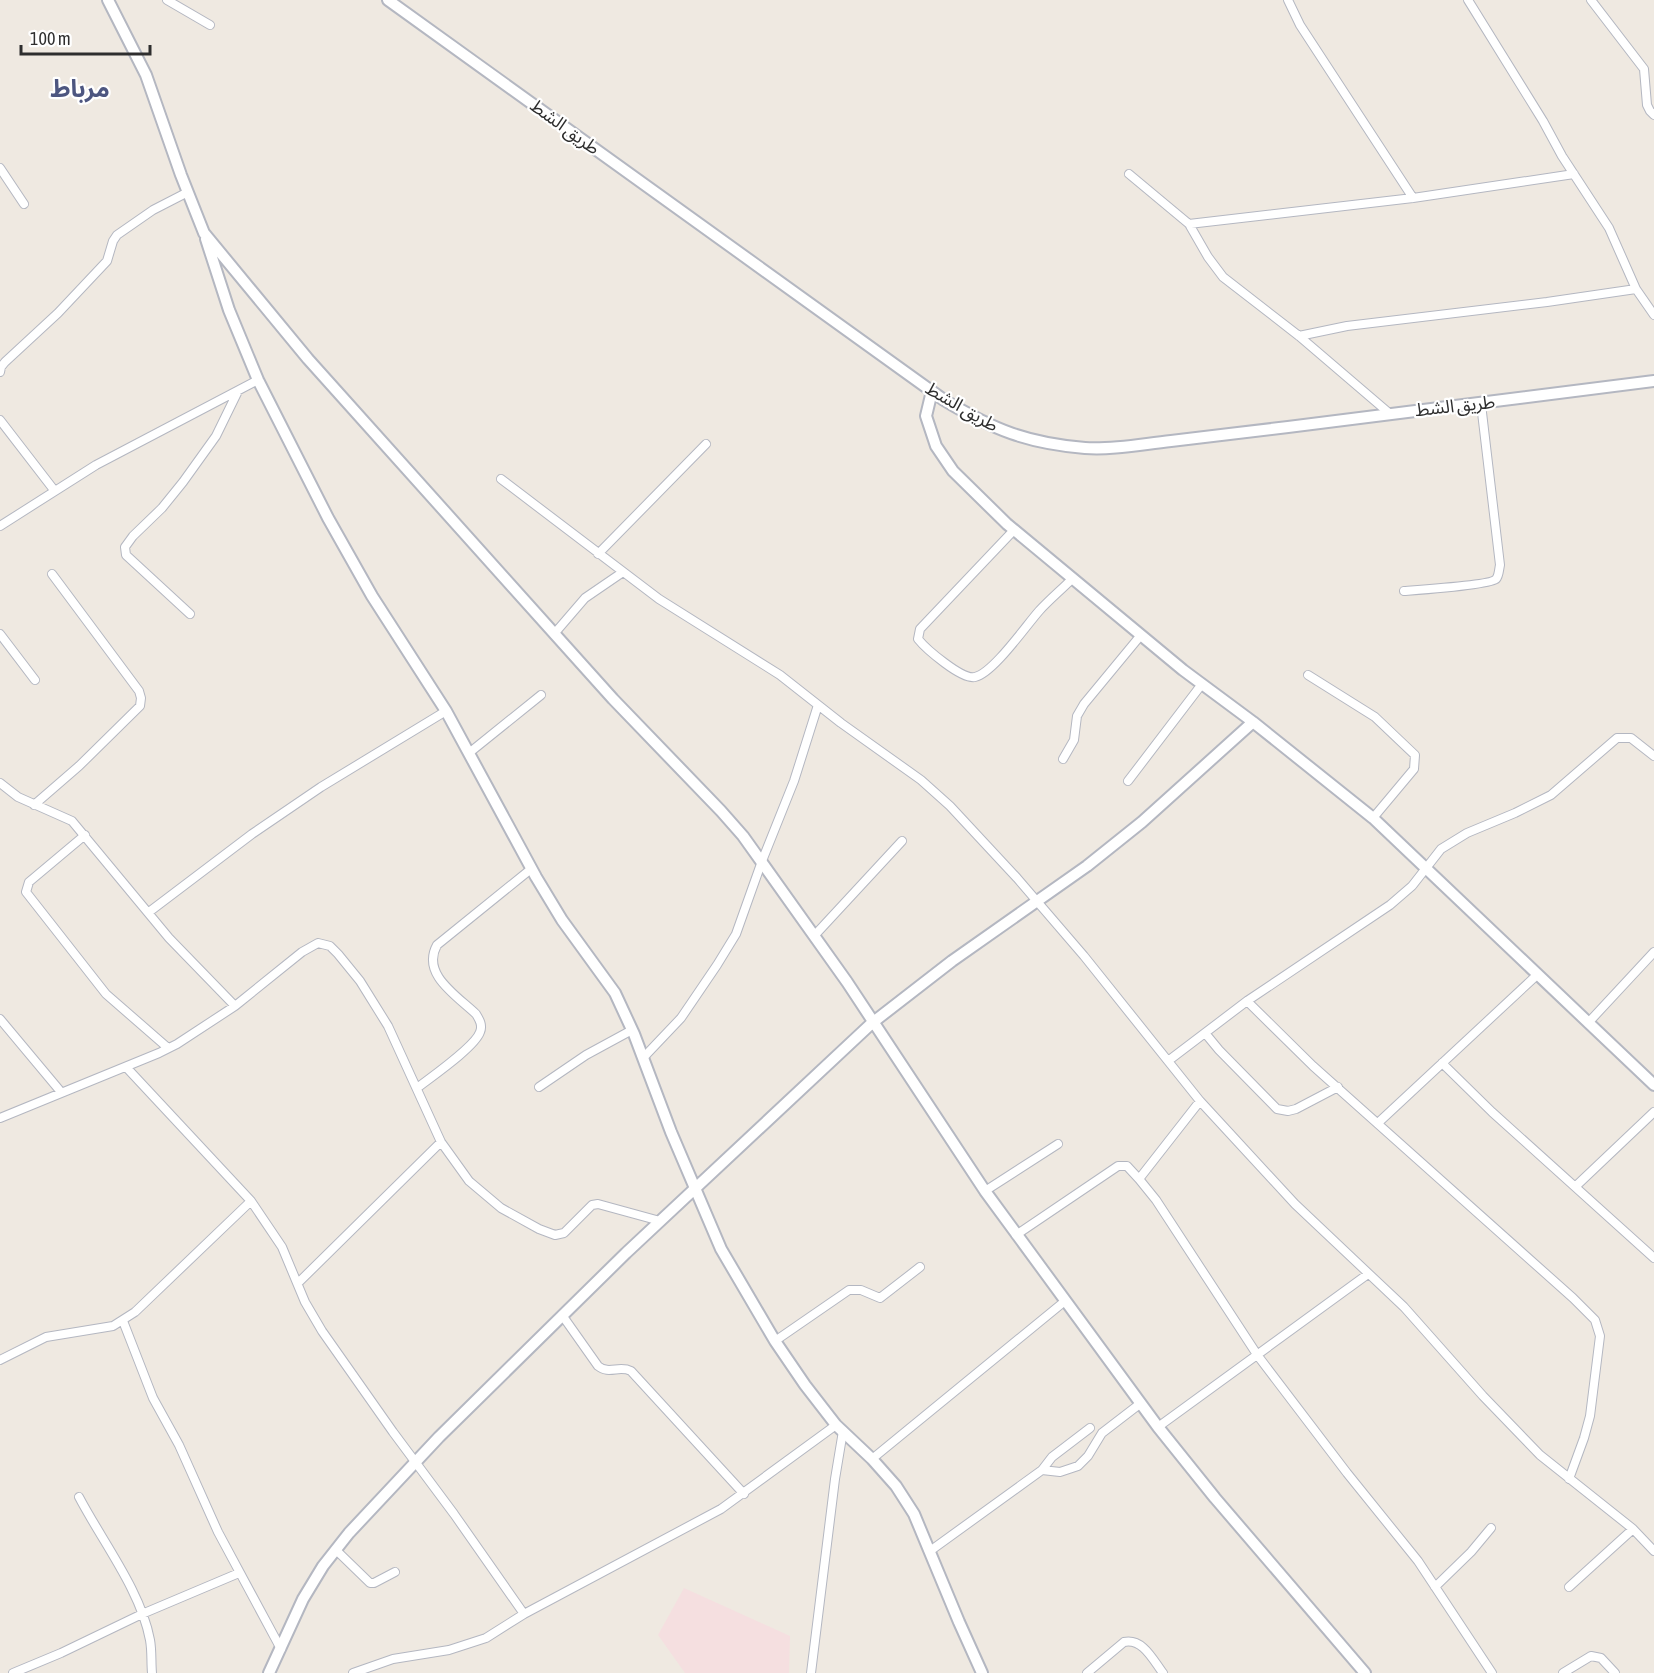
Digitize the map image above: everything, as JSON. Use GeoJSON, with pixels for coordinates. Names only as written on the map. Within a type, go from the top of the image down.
{"type":"FeatureCollection","features":[{"type":"Feature","properties":{"kind":"street"},"geometry":{"type":"LineString","coordinates":[[108,0],[146,75],[204,233],[216,275],[258,380],[292,450],[366,586],[446,711],[531,869],[562,920],[615,993],[721,1249],[775,1341],[839,1428],[872,1459],[896,1486],[910,1507],[982,1673]]}},
{"type":"Feature","properties":{"kind":"street"},"geometry":{"type":"LineString","coordinates":[[167,0],[210,25]]}},
{"type":"Feature","properties":{"kind":"street","name":"طريق الشط"},"geometry":{"type":"LineString","coordinates":[[388,0],[932,391],[964,412],[1004,432],[1036,441],[1086,448],[1136,445],[1654,381]]}},
{"type":"Feature","properties":{"kind":"street"},"geometry":{"type":"LineString","coordinates":[[1288,0],[1300,26],[1413,198]]}},
{"type":"Feature","properties":{"kind":"street"},"geometry":{"type":"LineString","coordinates":[[1468,0],[1609,228],[1636,289],[1654,315]]}},
{"type":"Feature","properties":{"kind":"street"},"geometry":{"type":"LineString","coordinates":[[1591,0],[1644,69],[1647,105],[1654,115]]}},
{"type":"Feature","properties":{"kind":"street"},"geometry":{"type":"LineString","coordinates":[[0,168],[3,178],[24,204]]}},
{"type":"Feature","properties":{"kind":"street"},"geometry":{"type":"LineString","coordinates":[[1129,174],[1188,224],[1223,277],[1299,336],[1389,412]]}},
{"type":"Feature","properties":{"kind":"street"},"geometry":{"type":"LineString","coordinates":[[1188,224],[1413,198],[1574,174]]}},
{"type":"Feature","properties":{"kind":"street"},"geometry":{"type":"LineString","coordinates":[[0,372],[5,362],[45,326],[107,261],[117,235],[153,210],[188,192]]}},
{"type":"Feature","properties":{"kind":"street"},"geometry":{"type":"LineString","coordinates":[[204,233],[295,344],[613,699],[721,811],[762,861],[985,1191],[1158,1427],[1215,1498],[1365,1673]]}},
{"type":"Feature","properties":{"kind":"street"},"geometry":{"type":"LineString","coordinates":[[1299,336],[1347,326],[1636,289]]}},
{"type":"Feature","properties":{"kind":"street"},"geometry":{"type":"LineString","coordinates":[[0,526],[54,490],[137,442],[258,380]]}},
{"type":"Feature","properties":{"kind":"street"},"geometry":{"type":"LineString","coordinates":[[190,614],[126,555],[125,547],[183,482],[216,436],[238,391]]}},
{"type":"Feature","properties":{"kind":"street"},"geometry":{"type":"LineString","coordinates":[[932,391],[926,416],[936,446],[952,471],[1014,530],[1072,579],[1373,818],[1654,1085]]}},
{"type":"Feature","properties":{"kind":"street"},"geometry":{"type":"LineString","coordinates":[[1404,591],[1480,583],[1494,581],[1497,578],[1500,565],[1482,404]]}},
{"type":"Feature","properties":{"kind":"street"},"geometry":{"type":"LineString","coordinates":[[0,420],[54,490]]}},
{"type":"Feature","properties":{"kind":"street"},"geometry":{"type":"LineString","coordinates":[[598,554],[706,444]]}},
{"type":"Feature","properties":{"kind":"street"},"geometry":{"type":"LineString","coordinates":[[501,479],[598,554],[684,616],[780,675],[884,752],[950,806],[1017,878],[1084,957],[1200,1101],[1294,1204],[1404,1307],[1540,1455],[1633,1529],[1654,1551]]}},
{"type":"Feature","properties":{"kind":"street"},"geometry":{"type":"LineString","coordinates":[[1014,530],[920,629],[918,639],[926,647],[961,675],[971,677],[981,674],[997,660],[1040,610],[1072,579]]}},
{"type":"Feature","properties":{"kind":"street"},"geometry":{"type":"LineString","coordinates":[[554,634],[585,598],[623,572]]}},
{"type":"Feature","properties":{"kind":"street"},"geometry":{"type":"LineString","coordinates":[[34,805],[79,766],[140,706],[141,698],[139,691],[52,574]]}},
{"type":"Feature","properties":{"kind":"street"},"geometry":{"type":"LineString","coordinates":[[0,634],[35,680]]}},
{"type":"Feature","properties":{"kind":"street"},"geometry":{"type":"LineString","coordinates":[[1063,759],[1074,740],[1077,716],[1084,704],[1141,635]]}},
{"type":"Feature","properties":{"kind":"street"},"geometry":{"type":"LineString","coordinates":[[1308,675],[1376,717],[1415,755],[1414,769],[1373,818]]}},
{"type":"Feature","properties":{"kind":"street"},"geometry":{"type":"LineString","coordinates":[[1128,780],[1202,684]]}},
{"type":"Feature","properties":{"kind":"street"},"geometry":{"type":"LineString","coordinates":[[469,753],[542,695]]}},
{"type":"Feature","properties":{"kind":"street"},"geometry":{"type":"LineString","coordinates":[[643,1058],[681,1018],[730,944],[741,922],[762,861],[794,781],[818,705]]}},
{"type":"Feature","properties":{"kind":"street"},"geometry":{"type":"LineString","coordinates":[[148,912],[252,834],[311,794],[446,711]]}},
{"type":"Feature","properties":{"kind":"street"},"geometry":{"type":"LineString","coordinates":[[269,1673],[303,1599],[336,1550],[374,1504],[416,1460],[562,1315],[872,1023],[951,961],[1087,866],[1143,822],[1253,722]]}},
{"type":"Feature","properties":{"kind":"street"},"geometry":{"type":"LineString","coordinates":[[1168,1061],[1247,1001],[1390,906],[1412,886],[1435,854],[1454,839],[1551,795],[1617,738],[1631,738],[1654,756]]}},
{"type":"Feature","properties":{"kind":"street"},"geometry":{"type":"LineString","coordinates":[[0,783],[18,797],[72,821],[203,975],[234,1006]]}},
{"type":"Feature","properties":{"kind":"street"},"geometry":{"type":"LineString","coordinates":[[85,835],[29,882],[26,892],[106,994],[168,1048]]}},
{"type":"Feature","properties":{"kind":"street"},"geometry":{"type":"LineString","coordinates":[[814,936],[902,841]]}},
{"type":"Feature","properties":{"kind":"street"},"geometry":{"type":"LineString","coordinates":[[417,1088],[473,1043],[481,1031],[480,1021],[476,1014],[437,977],[432,966],[432,954],[437,945],[531,869]]}},
{"type":"Feature","properties":{"kind":"street"},"geometry":{"type":"LineString","coordinates":[[0,1118],[168,1048],[234,1006],[302,952],[318,943],[330,946],[360,981],[388,1026],[441,1142],[469,1181],[489,1199],[546,1233],[555,1235],[564,1233],[592,1206],[598,1204],[660,1221]]}},
{"type":"Feature","properties":{"kind":"street"},"geometry":{"type":"LineString","coordinates":[[1588,1023],[1654,952]]}},
{"type":"Feature","properties":{"kind":"street"},"geometry":{"type":"LineString","coordinates":[[1379,1122],[1538,974]]}},
{"type":"Feature","properties":{"kind":"street"},"geometry":{"type":"LineString","coordinates":[[1247,1001],[1418,1160],[1574,1298],[1598,1325],[1600,1336],[1590,1416],[1569,1479]]}},
{"type":"Feature","properties":{"kind":"street"},"geometry":{"type":"LineString","coordinates":[[0,1019],[61,1092]]}},
{"type":"Feature","properties":{"kind":"street"},"geometry":{"type":"LineString","coordinates":[[539,1086],[586,1055],[632,1030]]}},
{"type":"Feature","properties":{"kind":"street"},"geometry":{"type":"LineString","coordinates":[[1205,1033],[1277,1110],[1296,1109],[1338,1087]]}},
{"type":"Feature","properties":{"kind":"street"},"geometry":{"type":"LineString","coordinates":[[1443,1063],[1492,1112],[1654,1258]]}},
{"type":"Feature","properties":{"kind":"street"},"geometry":{"type":"LineString","coordinates":[[126,1067],[251,1201],[282,1247],[305,1302],[322,1331],[524,1614]]}},
{"type":"Feature","properties":{"kind":"street"},"geometry":{"type":"LineString","coordinates":[[1139,1179],[1200,1101]]}},
{"type":"Feature","properties":{"kind":"street"},"geometry":{"type":"LineString","coordinates":[[1576,1186],[1654,1112]]}},
{"type":"Feature","properties":{"kind":"street"},"geometry":{"type":"LineString","coordinates":[[298,1283],[441,1142]]}},
{"type":"Feature","properties":{"kind":"street"},"geometry":{"type":"LineString","coordinates":[[985,1191],[1058,1144]]}},
{"type":"Feature","properties":{"kind":"street"},"geometry":{"type":"LineString","coordinates":[[1016,1235],[1118,1166],[1127,1166],[1156,1200],[1258,1356],[1404,1544],[1492,1673]]}},
{"type":"Feature","properties":{"kind":"street"},"geometry":{"type":"LineString","coordinates":[[0,1360],[46,1337],[113,1326],[123,1321],[251,1201]]}},
{"type":"Feature","properties":{"kind":"street"},"geometry":{"type":"LineString","coordinates":[[775,1341],[849,1290],[861,1290],[880,1299],[920,1267]]}},
{"type":"Feature","properties":{"kind":"street"},"geometry":{"type":"LineString","coordinates":[[1158,1427],[1368,1274]]}},
{"type":"Feature","properties":{"kind":"street"},"geometry":{"type":"LineString","coordinates":[[872,1459],[1065,1301]]}},
{"type":"Feature","properties":{"kind":"street"},"geometry":{"type":"LineString","coordinates":[[562,1315],[597,1366],[603,1371],[620,1368],[631,1371],[744,1494]]}},
{"type":"Feature","properties":{"kind":"street"},"geometry":{"type":"LineString","coordinates":[[123,1321],[153,1398],[179,1445],[218,1533],[281,1649]]}},
{"type":"Feature","properties":{"kind":"street"},"geometry":{"type":"LineString","coordinates":[[1042,1470],[1060,1472],[1078,1466],[1088,1456],[1102,1432],[1141,1403]]}},
{"type":"Feature","properties":{"kind":"street"},"geometry":{"type":"LineString","coordinates":[[353,1673],[393,1659],[449,1650],[486,1638],[524,1614],[722,1509],[839,1428]]}},
{"type":"Feature","properties":{"kind":"street"},"geometry":{"type":"LineString","coordinates":[[811,1673],[835,1479],[839,1428]]}},
{"type":"Feature","properties":{"kind":"street"},"geometry":{"type":"LineString","coordinates":[[930,1551],[1042,1470],[1052,1458],[1090,1428]]}},
{"type":"Feature","properties":{"kind":"street"},"geometry":{"type":"LineString","coordinates":[[79,1497],[99,1534],[115,1557],[142,1614],[150,1641],[153,1673]]}},
{"type":"Feature","properties":{"kind":"street"},"geometry":{"type":"LineString","coordinates":[[1435,1587],[1471,1552],[1491,1528]]}},
{"type":"Feature","properties":{"kind":"street"},"geometry":{"type":"LineString","coordinates":[[1569,1587],[1633,1529]]}},
{"type":"Feature","properties":{"kind":"street"},"geometry":{"type":"LineString","coordinates":[[336,1550],[370,1583],[395,1572]]}},
{"type":"Feature","properties":{"kind":"street"},"geometry":{"type":"LineString","coordinates":[[13,1673],[239,1573]]}},
{"type":"Feature","properties":{"kind":"street"},"geometry":{"type":"LineString","coordinates":[[1087,1673],[1124,1642],[1129,1641],[1144,1648],[1163,1673]]}},
{"type":"Feature","properties":{"kind":"street"},"geometry":{"type":"LineString","coordinates":[[1563,1673],[1591,1656],[1601,1658],[1615,1673]]}},
{"type":"Feature","properties":{"kind":"shaded area"},"geometry":{"type":"Polygon","coordinates":[[[684,1588],[790,1636],[789,1673],[685,1673],[658,1635],[684,1588]]]}},
{"type":"Feature","properties":{"kind":"district","name":"مرباط"},"geometry":{"type":"Point","coordinates":[80,89]}}]}
